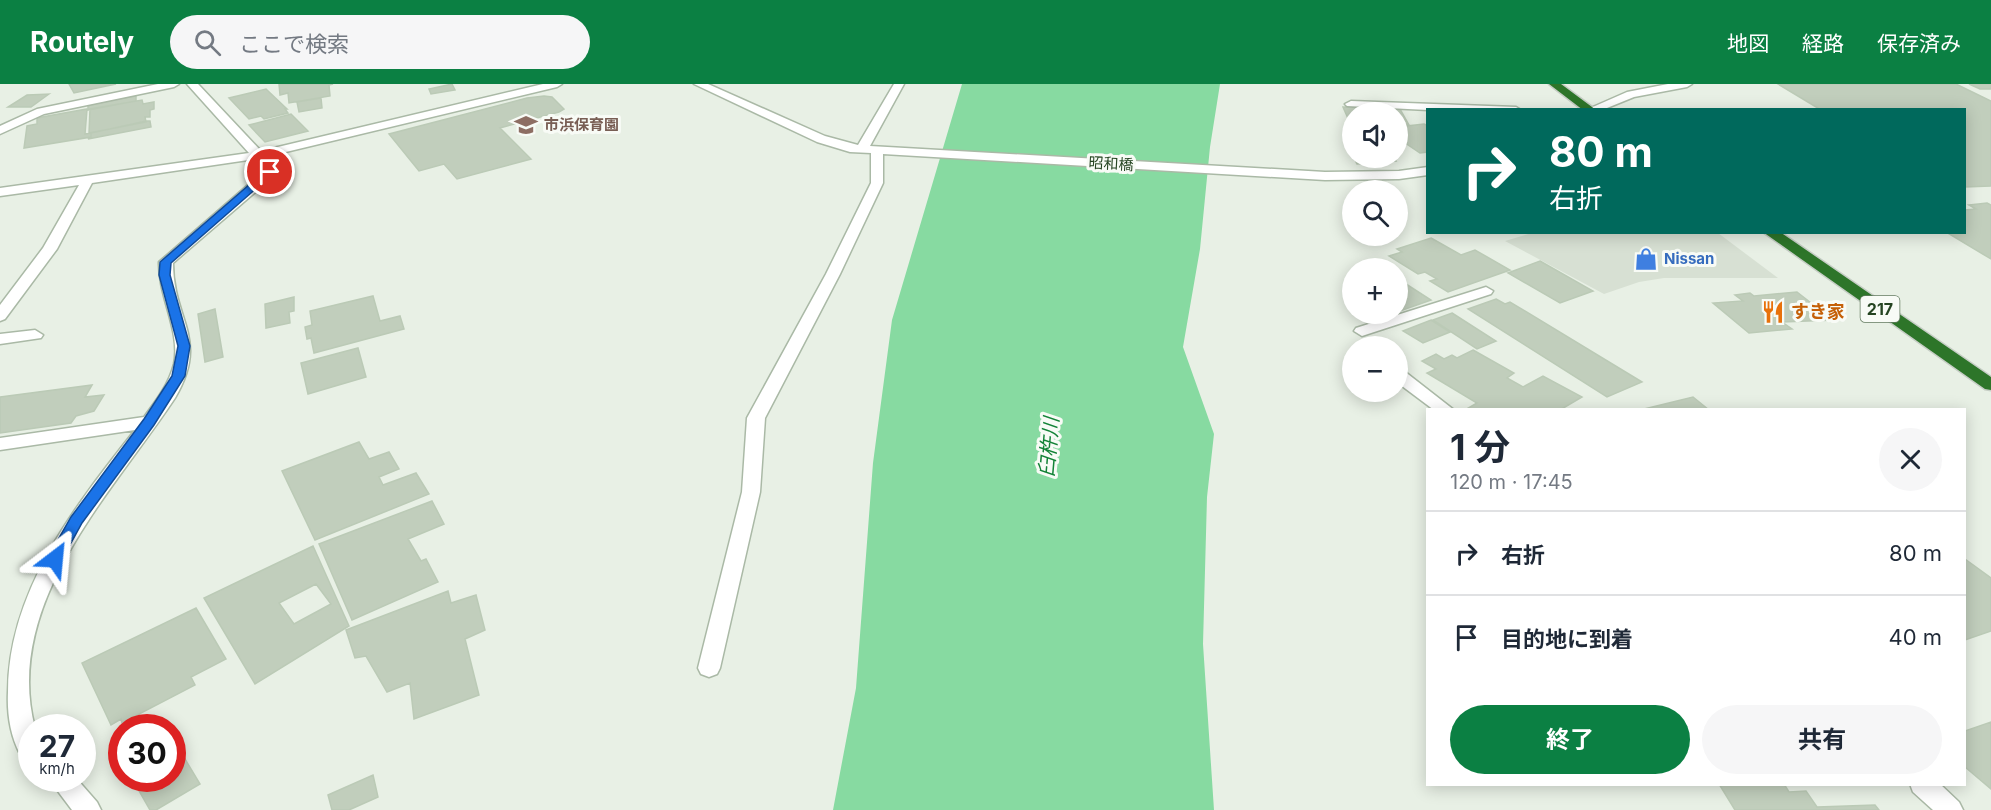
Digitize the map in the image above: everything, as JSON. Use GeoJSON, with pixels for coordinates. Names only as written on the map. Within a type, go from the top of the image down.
{"type":"FeatureCollection","features":[{"type":"Feature","properties":{"kind":"highway"},"geometry":{"type":"LineString","coordinates":[[1554,84],[1588,108]]}},
{"type":"Feature","properties":{"kind":"highway","name":"217"},"geometry":{"type":"LineString","coordinates":[[1773,234],[1991,385]]}},
{"type":"Feature","properties":{"kind":"street"},"geometry":{"type":"LineString","coordinates":[[0,130],[41,111],[174,84]]}},
{"type":"Feature","properties":{"kind":"street"},"geometry":{"type":"LineString","coordinates":[[20,714],[22,640],[44,579],[76,521],[150,422],[178,376],[184,346],[164,275],[166,262],[270,172],[258,155],[192,84]]}},
{"type":"Feature","properties":{"kind":"street"},"geometry":{"type":"LineString","coordinates":[[0,192],[258,155],[557,84]]}},
{"type":"Feature","properties":{"kind":"street","name":"昭和橋"},"geometry":{"type":"LineString","coordinates":[[699,84],[821,139],[850,148],[1325,176],[1399,175],[1426,171]]}},
{"type":"Feature","properties":{"kind":"street"},"geometry":{"type":"LineString","coordinates":[[709,669],[751,492],[756,418],[877,183],[870,149],[899,84]]}},
{"type":"Feature","properties":{"kind":"street"},"geometry":{"type":"LineString","coordinates":[[1596,108],[1631,94],[1687,84]]}},
{"type":"Feature","properties":{"kind":"street"},"geometry":{"type":"LineString","coordinates":[[1408,106],[1461,108]]}},
{"type":"Feature","properties":{"kind":"street"},"geometry":{"type":"LineString","coordinates":[[0,316],[50,249],[88,179]]}},
{"type":"Feature","properties":{"kind":"street"},"geometry":{"type":"LineString","coordinates":[[1362,331],[1486,291]]}},
{"type":"Feature","properties":{"kind":"street"},"geometry":{"type":"LineString","coordinates":[[0,339],[35,335]]}},
{"type":"Feature","properties":{"kind":"street"},"geometry":{"type":"LineString","coordinates":[[1408,382],[1443,408]]}},
{"type":"Feature","properties":{"kind":"street"},"geometry":{"type":"LineString","coordinates":[[0,444],[150,422]]}},
{"type":"Feature","properties":{"kind":"street"},"geometry":{"type":"LineString","coordinates":[[1924,786],[1950,810]]}},
{"type":"Feature","properties":{"kind":"street"},"geometry":{"type":"LineString","coordinates":[[72,792],[88,810]]}},
{"type":"Feature","properties":{"kind":"shaded area","name":"Nissan"},"geometry":{"type":"Polygon","coordinates":[[[1529,234],[1719,234],[1778,278],[1664,278],[1639,282],[1604,294],[1505,241],[1529,234]]]}},
{"type":"Feature","properties":{"kind":"water","name":"臼杵川"},"geometry":{"type":"Polygon","coordinates":[[[962,84],[1220,84],[1210,147],[1200,249],[1183,347],[1214,434],[1207,497],[1203,644],[1214,810],[833,810],[856,688],[873,463],[892,320],[962,84]]]}},
{"type":"Feature","properties":{"kind":"building"},"geometry":{"type":"Polygon","coordinates":[[[69,84],[116,84],[74,93],[69,84]]]}},
{"type":"Feature","properties":{"kind":"building"},"geometry":{"type":"Polygon","coordinates":[[[279,84],[333,84],[329,85],[330,96],[289,103],[288,93],[280,95],[279,84]]]}},
{"type":"Feature","properties":{"kind":"building"},"geometry":{"type":"Polygon","coordinates":[[[452,84],[455,90],[431,94],[429,89],[452,84]]]}},
{"type":"Feature","properties":{"kind":"building"},"geometry":{"type":"Polygon","coordinates":[[[1778,84],[1956,84],[1991,101],[1991,186],[1966,187],[1966,108],[1818,108],[1778,84]]]}},
{"type":"Feature","properties":{"kind":"building"},"geometry":{"type":"Polygon","coordinates":[[[1969,84],[1991,84],[1991,89],[1980,89],[1969,84]]]}},
{"type":"Feature","properties":{"kind":"building"},"geometry":{"type":"Polygon","coordinates":[[[266,89],[287,109],[285,109],[288,113],[264,119],[261,116],[249,119],[229,98],[266,89]]]}},
{"type":"Feature","properties":{"kind":"building"},"geometry":{"type":"Polygon","coordinates":[[[49,94],[31,107],[8,107],[27,95],[49,94]]]}},
{"type":"Feature","properties":{"kind":"building"},"geometry":{"type":"Polygon","coordinates":[[[136,96],[136,101],[88,110],[88,104],[136,96]]]}},
{"type":"Feature","properties":{"kind":"building"},"geometry":{"type":"Polygon","coordinates":[[[552,97],[564,109],[500,128],[531,159],[457,179],[444,164],[419,171],[389,134],[527,98],[552,97]]]}},
{"type":"Feature","properties":{"kind":"building"},"geometry":{"type":"Polygon","coordinates":[[[321,98],[322,108],[299,112],[297,102],[321,98]]]}},
{"type":"Feature","properties":{"kind":"building"},"geometry":{"type":"Polygon","coordinates":[[[142,100],[143,104],[154,102],[154,109],[150,110],[150,117],[145,117],[146,122],[89,133],[90,109],[142,100]]]}},
{"type":"Feature","properties":{"kind":"building"},"geometry":{"type":"Polygon","coordinates":[[[87,109],[85,134],[91,133],[91,137],[24,148],[27,126],[37,124],[37,118],[87,109]]]}},
{"type":"Feature","properties":{"kind":"building"},"geometry":{"type":"Polygon","coordinates":[[[291,114],[308,131],[265,142],[249,125],[291,114]]]}},
{"type":"Feature","properties":{"kind":"building"},"geometry":{"type":"Polygon","coordinates":[[[150,121],[151,127],[88,139],[91,133],[150,121]]]}},
{"type":"Feature","properties":{"kind":"building"},"geometry":{"type":"Polygon","coordinates":[[[1426,125],[1426,152],[1420,153],[1408,145],[1408,126],[1426,125]]]}},
{"type":"Feature","properties":{"kind":"building"},"geometry":{"type":"Polygon","coordinates":[[[1987,203],[1991,205],[1991,259],[1949,234],[1966,234],[1966,210],[1976,209],[1969,205],[1987,203]]]}},
{"type":"Feature","properties":{"kind":"building"},"geometry":{"type":"Polygon","coordinates":[[[1431,238],[1461,255],[1475,250],[1510,270],[1448,292],[1430,281],[1437,279],[1425,272],[1418,274],[1408,268],[1408,258],[1389,256],[1402,252],[1397,249],[1431,238]]]}},
{"type":"Feature","properties":{"kind":"building"},"geometry":{"type":"Polygon","coordinates":[[[1540,261],[1593,291],[1560,303],[1508,273],[1540,261]]]}},
{"type":"Feature","properties":{"kind":"building"},"geometry":{"type":"Polygon","coordinates":[[[1408,285],[1431,300],[1408,308],[1408,285]]]}},
{"type":"Feature","properties":{"kind":"building","name":"すき家"},"geometry":{"type":"Polygon","coordinates":[[[1797,292],[1833,320],[1782,322],[1792,329],[1749,333],[1713,303],[1743,301],[1735,295],[1750,293],[1754,296],[1797,292]]]}},
{"type":"Feature","properties":{"kind":"building"},"geometry":{"type":"Polygon","coordinates":[[[373,296],[380,321],[400,316],[404,329],[314,353],[311,338],[307,339],[305,327],[312,325],[310,311],[373,296]]]}},
{"type":"Feature","properties":{"kind":"building"},"geometry":{"type":"Polygon","coordinates":[[[294,297],[294,311],[289,312],[290,323],[266,328],[265,304],[294,297]]]}},
{"type":"Feature","properties":{"kind":"building"},"geometry":{"type":"Polygon","coordinates":[[[1496,299],[1505,304],[1510,302],[1642,382],[1607,397],[1468,309],[1496,299]]]}},
{"type":"Feature","properties":{"kind":"building"},"geometry":{"type":"Polygon","coordinates":[[[215,309],[223,357],[205,362],[198,314],[215,309]]]}},
{"type":"Feature","properties":{"kind":"building"},"geometry":{"type":"Polygon","coordinates":[[[1452,313],[1496,341],[1477,349],[1433,320],[1452,313]]]}},
{"type":"Feature","properties":{"kind":"building"},"geometry":{"type":"Polygon","coordinates":[[[1431,320],[1450,332],[1423,343],[1403,331],[1431,320]]]}},
{"type":"Feature","properties":{"kind":"building"},"geometry":{"type":"Polygon","coordinates":[[[358,348],[366,377],[308,394],[301,363],[358,348]]]}},
{"type":"Feature","properties":{"kind":"building"},"geometry":{"type":"Polygon","coordinates":[[[1473,350],[1514,373],[1507,378],[1523,387],[1543,376],[1582,397],[1563,408],[1468,408],[1477,403],[1427,373],[1436,369],[1422,361],[1436,354],[1444,359],[1452,355],[1457,358],[1473,350]]]}},
{"type":"Feature","properties":{"kind":"building"},"geometry":{"type":"Polygon","coordinates":[[[92,385],[85,397],[104,395],[94,411],[76,416],[71,423],[0,433],[0,397],[92,385]]]}},
{"type":"Feature","properties":{"kind":"building"},"geometry":{"type":"Polygon","coordinates":[[[1693,397],[1707,408],[1648,408],[1693,397]]]}},
{"type":"Feature","properties":{"kind":"building"},"geometry":{"type":"Polygon","coordinates":[[[359,442],[369,459],[389,452],[399,469],[379,477],[383,485],[416,473],[429,494],[315,540],[282,471],[359,442]]]}},
{"type":"Feature","properties":{"kind":"building"},"geometry":{"type":"Polygon","coordinates":[[[432,501],[444,524],[408,539],[421,561],[426,559],[438,582],[352,620],[319,544],[432,501]]]}},
{"type":"Feature","properties":{"kind":"building"},"geometry":{"type":"Polygon","coordinates":[[[313,546],[349,626],[255,684],[204,598],[313,546]],[[316,584],[279,603],[294,624],[331,604],[316,584]]]}},
{"type":"Feature","properties":{"kind":"building"},"geometry":{"type":"Polygon","coordinates":[[[1966,560],[1991,578],[1991,631],[1966,640],[1966,560]]]}},
{"type":"Feature","properties":{"kind":"building"},"geometry":{"type":"Polygon","coordinates":[[[448,591],[451,603],[476,595],[485,630],[465,639],[479,695],[414,719],[410,683],[387,692],[366,656],[355,658],[346,630],[448,591]]]}},
{"type":"Feature","properties":{"kind":"building"},"geometry":{"type":"Polygon","coordinates":[[[196,608],[226,659],[191,677],[195,685],[139,714],[108,714],[108,719],[82,663],[196,608]]]}},
{"type":"Feature","properties":{"kind":"building"},"geometry":{"type":"Polygon","coordinates":[[[1991,722],[1991,789],[1966,768],[1966,731],[1991,722]]]}},
{"type":"Feature","properties":{"kind":"building"},"geometry":{"type":"Polygon","coordinates":[[[186,761],[200,784],[156,810],[150,810],[140,792],[186,792],[186,761]]]}},
{"type":"Feature","properties":{"kind":"building"},"geometry":{"type":"Polygon","coordinates":[[[373,775],[378,797],[349,810],[332,810],[328,795],[373,775]]]}},
{"type":"Feature","properties":{"kind":"building"},"geometry":{"type":"Polygon","coordinates":[[[1720,786],[1785,786],[1789,792],[1806,791],[1817,807],[1875,805],[1879,810],[1735,810],[1720,786]]]}},
{"type":"Feature","properties":{"kind":"place","name":"市浜保育園"},"geometry":{"type":"Point","coordinates":[526,125]}},
{"type":"Feature","properties":{"kind":"place","name":"Nissan"},"geometry":{"type":"Point","coordinates":[1646,259]}},
{"type":"Feature","properties":{"kind":"place","name":"すき家"},"geometry":{"type":"Point","coordinates":[1773,312]}},
{"type":"Feature","properties":{"kind":"route"},"geometry":{"type":"LineString","coordinates":[[55,559],[76,521],[150,422],[178,376],[184,346],[164,275],[166,262],[179,248],[270,172]]}}]}
